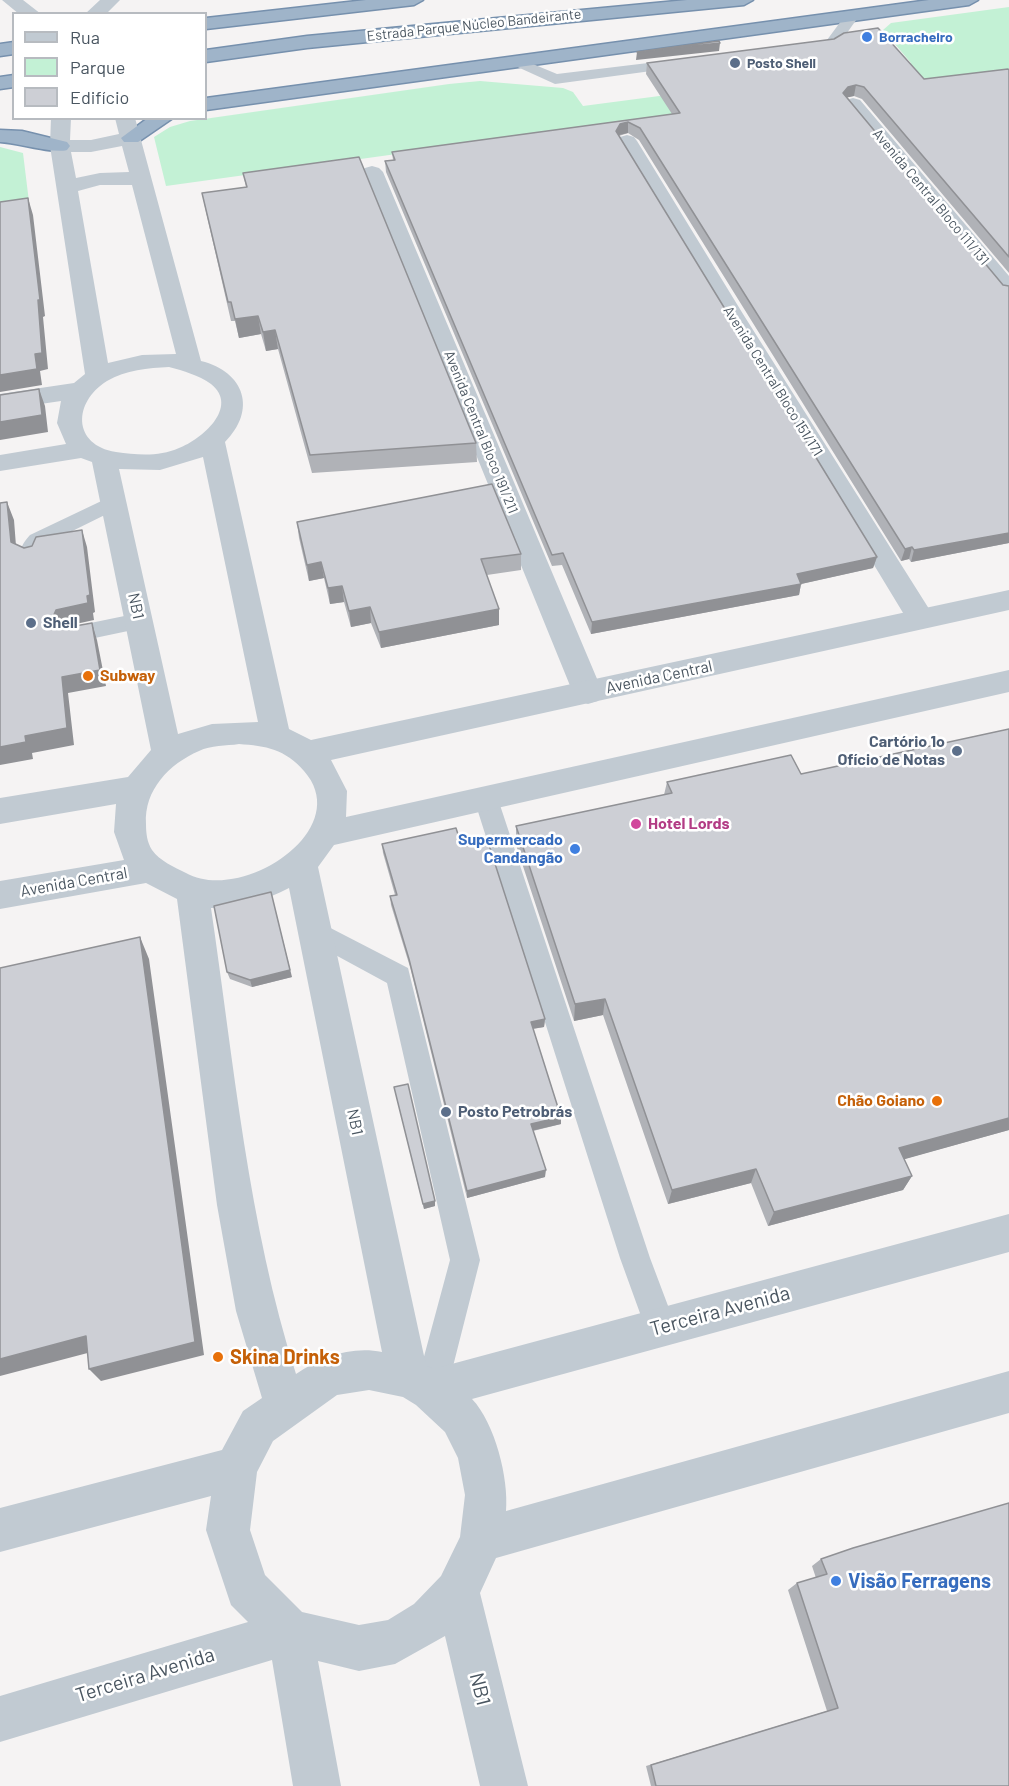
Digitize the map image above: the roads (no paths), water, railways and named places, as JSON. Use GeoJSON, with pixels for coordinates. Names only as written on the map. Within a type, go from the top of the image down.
{"type":"FeatureCollection","features":[{"type":"Feature","properties":{"kind":"highway","name":"Estrada Parque Núcleo Bandeirante"},"geometry":{"type":"LineString","coordinates":[[207,24],[292,12],[414,0]]}},
{"type":"Feature","properties":{"kind":"highway","name":"Estrada Parque Núcleo Bandeirante"},"geometry":{"type":"LineString","coordinates":[[207,56],[307,42],[744,0]]}},
{"type":"Feature","properties":{"kind":"highway"},"geometry":{"type":"LineString","coordinates":[[207,104],[969,0]]}},
{"type":"Feature","properties":{"kind":"highway"},"geometry":{"type":"LineString","coordinates":[[128,128],[156,120]]}},
{"type":"Feature","properties":{"kind":"highway"},"geometry":{"type":"LineString","coordinates":[[0,136],[22,137],[60,146]]}},
{"type":"Feature","properties":{"kind":"street"},"geometry":{"type":"LineString","coordinates":[[11,0],[29,12]]}},
{"type":"Feature","properties":{"kind":"street"},"geometry":{"type":"LineString","coordinates":[[96,12],[111,0]]}},
{"type":"Feature","properties":{"kind":"street","name":"Avenida Central Bloco 111/131"},"geometry":{"type":"LineString","coordinates":[[853,104],[1009,290]]}},
{"type":"Feature","properties":{"kind":"street"},"geometry":{"type":"LineString","coordinates":[[61,120],[60,146],[67,187],[89,383],[70,405],[67,421],[73,436],[95,454]]}},
{"type":"Feature","properties":{"kind":"street"},"geometry":{"type":"LineString","coordinates":[[60,146],[91,146],[128,128],[190,363]]}},
{"type":"Feature","properties":{"kind":"street","name":"Avenida Central Bloco 151/171"},"geometry":{"type":"LineString","coordinates":[[627,141],[731,314],[921,619]]}},
{"type":"Feature","properties":{"kind":"street","name":"Avenida Central Bloco 191/211"},"geometry":{"type":"LineString","coordinates":[[372,172],[588,693]]}},
{"type":"Feature","properties":{"kind":"street"},"geometry":{"type":"LineString","coordinates":[[67,187],[100,179],[142,178]]}},
{"type":"Feature","properties":{"kind":"street"},"geometry":{"type":"LineString","coordinates":[[0,402],[89,383],[123,365],[169,360],[190,363],[209,370],[224,381],[232,394],[234,410],[227,426],[212,441],[189,454],[161,462],[131,463],[95,454],[0,463]]}},
{"type":"Feature","properties":{"kind":"street"},"geometry":{"type":"LineString","coordinates":[[212,441],[276,736]]}},
{"type":"Feature","properties":{"kind":"street","name":"NB1"},"geometry":{"type":"LineString","coordinates":[[95,454],[114,502],[167,754]]}},
{"type":"Feature","properties":{"kind":"street","name":"Avenida Central"},"geometry":{"type":"LineString","coordinates":[[308,753],[1009,600]]}},
{"type":"Feature","properties":{"kind":"street"},"geometry":{"type":"LineString","coordinates":[[326,834],[1009,681]]}},
{"type":"Feature","properties":{"kind":"street"},"geometry":{"type":"LineString","coordinates":[[239,732],[276,736],[308,753],[327,777],[333,804],[326,834],[301,865],[269,884],[230,893],[192,891],[149,869],[131,845],[127,817],[135,788],[149,770],[167,754],[202,738],[239,732]]}},
{"type":"Feature","properties":{"kind":"street"},"geometry":{"type":"LineString","coordinates":[[0,811],[135,788]]}},
{"type":"Feature","properties":{"kind":"street","name":"NB1"},"geometry":{"type":"LineString","coordinates":[[301,865],[420,1384]]}},
{"type":"Feature","properties":{"kind":"street","name":"Avenida Central"},"geometry":{"type":"LineString","coordinates":[[0,895],[149,869]]}},
{"type":"Feature","properties":{"kind":"street"},"geometry":{"type":"LineString","coordinates":[[192,891],[236,1205],[256,1311],[285,1405]]}},
{"type":"Feature","properties":{"kind":"street","name":"Terceira Avenida"},"geometry":{"type":"LineString","coordinates":[[420,1384],[660,1328],[1009,1233]]}},
{"type":"Feature","properties":{"kind":"street"},"geometry":{"type":"LineString","coordinates":[[369,1370],[420,1384],[460,1418],[479,1454],[486,1495],[482,1540],[457,1592],[430,1620],[395,1641],[359,1648],[290,1632],[247,1589],[228,1530],[236,1468],[258,1426],[329,1376],[369,1370]]}},
{"type":"Feature","properties":{"kind":"street"},"geometry":{"type":"LineString","coordinates":[[482,1540],[1009,1392]]}},
{"type":"Feature","properties":{"kind":"street"},"geometry":{"type":"LineString","coordinates":[[0,1530],[236,1468]]}},
{"type":"Feature","properties":{"kind":"street","name":"NB1"},"geometry":{"type":"LineString","coordinates":[[457,1592],[504,1786]]}},
{"type":"Feature","properties":{"kind":"street"},"geometry":{"type":"LineString","coordinates":[[290,1632],[317,1786]]}},
{"type":"Feature","properties":{"kind":"street","name":"Terceira Avenida"},"geometry":{"type":"LineString","coordinates":[[0,1719],[290,1632]]}},
{"type":"Feature","properties":{"kind":"lane"},"geometry":{"type":"LineString","coordinates":[[786,50],[832,44],[852,16]]}},
{"type":"Feature","properties":{"kind":"lane"},"geometry":{"type":"LineString","coordinates":[[516,62],[555,79],[693,62]]}},
{"type":"Feature","properties":{"kind":"lane"},"geometry":{"type":"LineString","coordinates":[[31,556],[32,546],[37,540],[114,502]]}},
{"type":"Feature","properties":{"kind":"lane"},"geometry":{"type":"LineString","coordinates":[[71,635],[139,621]]}},
{"type":"Feature","properties":{"kind":"lane"},"geometry":{"type":"LineString","coordinates":[[486,799],[631,1247],[660,1328]]}},
{"type":"Feature","properties":{"kind":"lane"},"geometry":{"type":"LineString","coordinates":[[315,932],[399,976],[465,1260],[420,1384]]}},
{"type":"Feature","properties":{"kind":"place","name":"Borracheiro"},"geometry":{"type":"Point","coordinates":[867,37]}},
{"type":"Feature","properties":{"kind":"place","name":"Posto Shell"},"geometry":{"type":"Point","coordinates":[735,63]}},
{"type":"Feature","properties":{"kind":"place","name":"Shell"},"geometry":{"type":"Point","coordinates":[31,623]}},
{"type":"Feature","properties":{"kind":"place","name":"Subway"},"geometry":{"type":"Point","coordinates":[88,676]}},
{"type":"Feature","properties":{"kind":"place","name":"Cartório 1o Ofício de Notas"},"geometry":{"type":"Point","coordinates":[957,751]}},
{"type":"Feature","properties":{"kind":"place","name":"Hotel Lords"},"geometry":{"type":"Point","coordinates":[636,824]}},
{"type":"Feature","properties":{"kind":"place","name":"Supermercado Candangão"},"geometry":{"type":"Point","coordinates":[575,849]}},
{"type":"Feature","properties":{"kind":"place","name":"Chão Goiano"},"geometry":{"type":"Point","coordinates":[937,1101]}},
{"type":"Feature","properties":{"kind":"place","name":"Posto Petrobrás"},"geometry":{"type":"Point","coordinates":[446,1112]}},
{"type":"Feature","properties":{"kind":"place","name":"Skina Drinks"},"geometry":{"type":"Point","coordinates":[218,1357]}},
{"type":"Feature","properties":{"kind":"place","name":"Visão Ferragens"},"geometry":{"type":"Point","coordinates":[836,1581]}}]}
